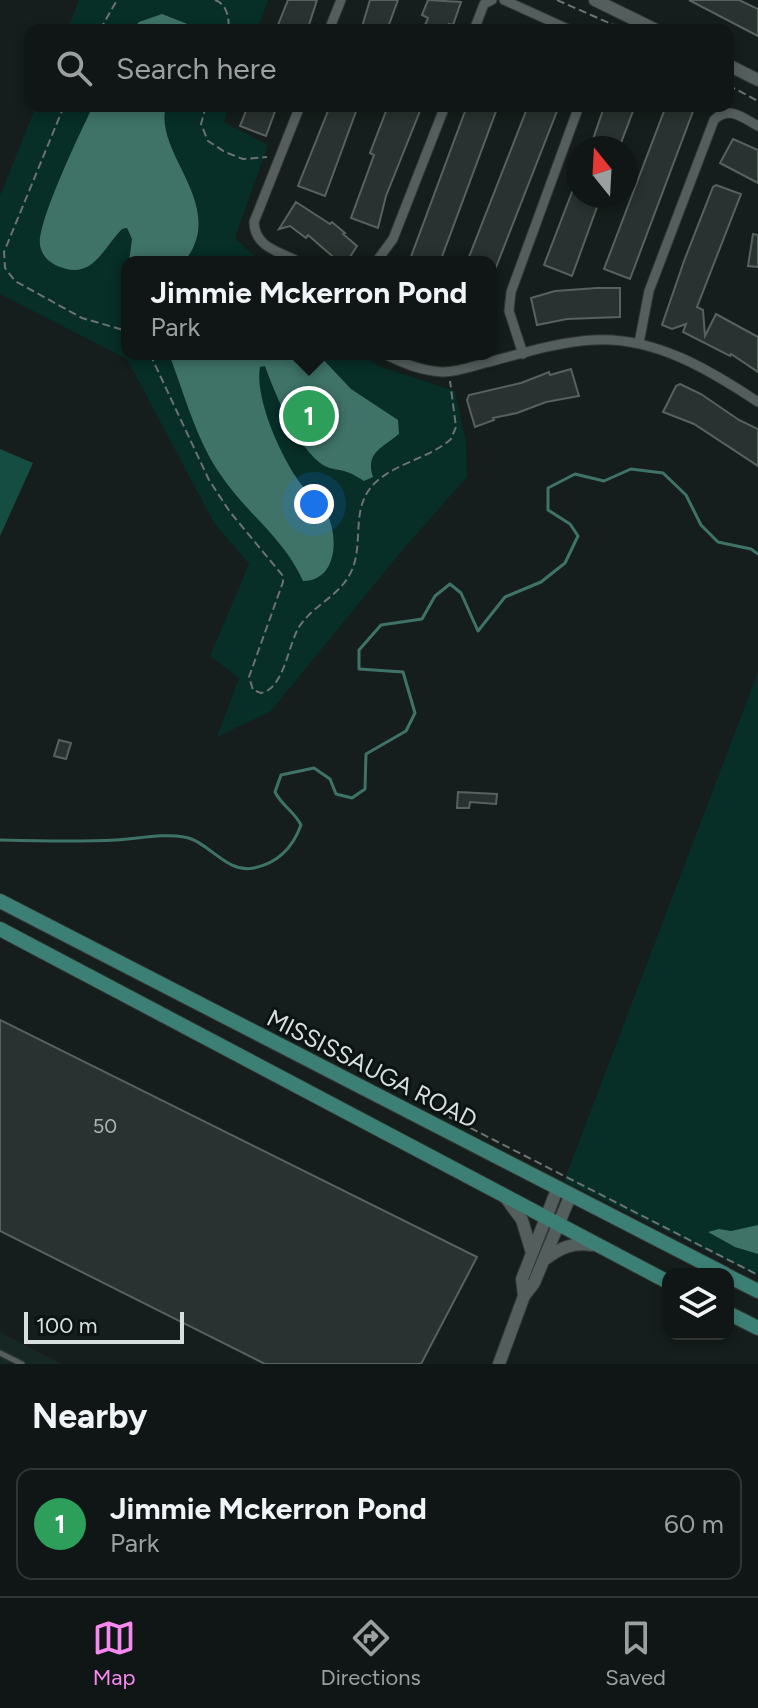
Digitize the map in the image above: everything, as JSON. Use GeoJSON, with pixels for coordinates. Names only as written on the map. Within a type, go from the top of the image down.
{"type":"FeatureCollection","features":[{"type":"Feature","properties":{"kind":"main road","name":"MISSISSAUGA ROAD"},"geometry":{"type":"LineString","coordinates":[[0,901],[713,1268]]}},
{"type":"Feature","properties":{"kind":"main road","name":"MISSISSAUGA ROAD"},"geometry":{"type":"LineString","coordinates":[[0,929],[662,1279]]}},
{"type":"Feature","properties":{"kind":"main road","name":"MISSISSAUGA ROAD"},"geometry":{"type":"LineString","coordinates":[[734,1279],[758,1291]]}},
{"type":"Feature","properties":{"kind":"main road"},"geometry":{"type":"LineString","coordinates":[[734,1316],[758,1328]]}},
{"type":"Feature","properties":{"kind":"street"},"geometry":{"type":"LineString","coordinates":[[331,24],[341,0]]}},
{"type":"Feature","properties":{"kind":"street"},"geometry":{"type":"LineString","coordinates":[[476,24],[484,4],[492,0]]}},
{"type":"Feature","properties":{"kind":"street"},"geometry":{"type":"LineString","coordinates":[[504,0],[557,24]]}},
{"type":"Feature","properties":{"kind":"street"},"geometry":{"type":"LineString","coordinates":[[595,0],[644,24]]}},
{"type":"Feature","properties":{"kind":"street"},"geometry":{"type":"LineString","coordinates":[[734,68],[758,80]]}},
{"type":"Feature","properties":{"kind":"street"},"geometry":{"type":"LineString","coordinates":[[287,256],[262,243],[255,234],[254,222],[298,112]]}},
{"type":"Feature","properties":{"kind":"street"},"geometry":{"type":"LineString","coordinates":[[380,256],[393,239],[443,112]]}},
{"type":"Feature","properties":{"kind":"street"},"geometry":{"type":"LineString","coordinates":[[523,354],[509,311],[511,292],[577,112]]}},
{"type":"Feature","properties":{"kind":"street"},"geometry":{"type":"LineString","coordinates":[[639,343],[649,291],[714,120],[720,114],[734,113],[758,126]]}},
{"type":"Feature","properties":{"kind":"street"},"geometry":{"type":"LineString","coordinates":[[398,360],[416,368],[448,372],[566,343],[596,339],[639,343],[686,361],[730,383],[758,402]]}},
{"type":"Feature","properties":{"kind":"street"},"geometry":{"type":"LineString","coordinates":[[499,1364],[524,1296],[534,1283],[538,1256],[565,1191]]}},
{"type":"Feature","properties":{"kind":"street"},"geometry":{"type":"LineString","coordinates":[[506,1198],[522,1220],[538,1256]]}},
{"type":"Feature","properties":{"kind":"street"},"geometry":{"type":"LineString","coordinates":[[538,1256],[566,1245],[580,1243],[599,1246]]}},
{"type":"Feature","properties":{"kind":"lane"},"geometry":{"type":"LineString","coordinates":[[0,1353],[22,1364]]}},
{"type":"Feature","properties":{"kind":"path"},"geometry":{"type":"LineString","coordinates":[[103,24],[117,0]]}},
{"type":"Feature","properties":{"kind":"path"},"geometry":{"type":"LineString","coordinates":[[215,0],[226,9],[227,24]]}},
{"type":"Feature","properties":{"kind":"path"},"geometry":{"type":"LineString","coordinates":[[557,0],[611,24]]}},
{"type":"Feature","properties":{"kind":"path"},"geometry":{"type":"LineString","coordinates":[[734,88],[758,101]]}},
{"type":"Feature","properties":{"kind":"path"},"geometry":{"type":"LineString","coordinates":[[62,112],[4,252],[5,268],[15,281],[82,318],[121,329]]}},
{"type":"Feature","properties":{"kind":"path"},"geometry":{"type":"LineString","coordinates":[[205,112],[201,130],[208,141],[225,152],[243,159],[265,156],[280,159]]}},
{"type":"Feature","properties":{"kind":"path"},"geometry":{"type":"LineString","coordinates":[[153,360],[209,480],[230,512],[283,576],[249,677],[250,686],[261,693],[273,688],[300,626],[314,609],[338,592],[351,573],[358,551],[360,509],[373,485],[447,444],[455,434],[448,372]]}},
{"type":"Feature","properties":{"kind":"shaded area"},"geometry":{"type":"Polygon","coordinates":[[[79,0],[268,0],[259,24],[69,24],[79,0]]]}},
{"type":"Feature","properties":{"kind":"shaded area"},"geometry":{"type":"Polygon","coordinates":[[[162,14],[187,24],[137,24],[162,14]]]}},
{"type":"Feature","properties":{"kind":"shaded area"},"geometry":{"type":"Polygon","coordinates":[[[34,112],[227,112],[224,122],[268,145],[235,238],[254,256],[121,256],[121,356],[0,294],[0,196],[34,112]]]}},
{"type":"Feature","properties":{"kind":"shaded area"},"geometry":{"type":"Polygon","coordinates":[[[90,112],[166,112],[169,142],[194,198],[198,218],[197,238],[188,256],[130,256],[132,239],[127,228],[122,229],[89,266],[71,270],[50,261],[40,245],[41,233],[61,176],[90,112]]]}},
{"type":"Feature","properties":{"kind":"shaded area"},"geometry":{"type":"Polygon","coordinates":[[[128,360],[372,360],[378,366],[455,391],[466,442],[467,477],[400,553],[271,711],[217,737],[239,678],[210,656],[249,564],[214,523],[128,360]]]}},
{"type":"Feature","properties":{"kind":"shaded area"},"geometry":{"type":"Polygon","coordinates":[[[171,360],[324,360],[351,389],[398,420],[399,434],[373,457],[373,477],[364,481],[329,468],[314,457],[296,434],[265,366],[260,367],[262,396],[272,431],[297,478],[324,509],[333,532],[334,544],[329,565],[315,579],[303,581],[286,551],[220,474],[197,431],[171,360]]]}},
{"type":"Feature","properties":{"kind":"shaded area"},"geometry":{"type":"Polygon","coordinates":[[[0,449],[33,463],[0,536],[0,449]]]}},
{"type":"Feature","properties":{"kind":"shaded area"},"geometry":{"type":"Polygon","coordinates":[[[758,672],[758,1276],[564,1181],[758,672]]]}},
{"type":"Feature","properties":{"kind":"shaded area"},"geometry":{"type":"Polygon","coordinates":[[[758,1225],[758,1254],[735,1247],[708,1232],[719,1229],[731,1231],[758,1225]]]}},
{"type":"Feature","properties":{"kind":"shaded area"},"geometry":{"type":"Polygon","coordinates":[[[0,1332],[62,1364],[0,1364],[0,1332]]]}},
{"type":"Feature","properties":{"kind":"building"},"geometry":{"type":"Polygon","coordinates":[[[288,0],[317,0],[309,24],[278,24],[288,0]]]}},
{"type":"Feature","properties":{"kind":"building"},"geometry":{"type":"Polygon","coordinates":[[[370,0],[398,0],[389,24],[363,24],[370,0]]]}},
{"type":"Feature","properties":{"kind":"building"},"geometry":{"type":"Polygon","coordinates":[[[428,0],[461,2],[453,24],[426,24],[428,18],[422,15],[428,0]]]}},
{"type":"Feature","properties":{"kind":"building"},"geometry":{"type":"Polygon","coordinates":[[[689,0],[739,0],[758,9],[758,36],[689,0]]]}},
{"type":"Feature","properties":{"kind":"building"},"geometry":{"type":"Polygon","coordinates":[[[246,112],[275,112],[266,136],[240,126],[246,112]]]}},
{"type":"Feature","properties":{"kind":"building"},"geometry":{"type":"Polygon","coordinates":[[[328,112],[356,112],[325,196],[298,186],[328,112]]]}},
{"type":"Feature","properties":{"kind":"building"},"geometry":{"type":"Polygon","coordinates":[[[386,112],[420,112],[386,196],[378,228],[351,218],[374,155],[370,153],[386,112]]]}},
{"type":"Feature","properties":{"kind":"building"},"geometry":{"type":"Polygon","coordinates":[[[465,112],[496,112],[442,256],[411,256],[465,112]]]}},
{"type":"Feature","properties":{"kind":"building"},"geometry":{"type":"Polygon","coordinates":[[[526,112],[557,112],[497,265],[497,256],[469,256],[526,112]]]}},
{"type":"Feature","properties":{"kind":"building"},"geometry":{"type":"Polygon","coordinates":[[[602,112],[633,112],[624,136],[594,136],[602,112]]]}},
{"type":"Feature","properties":{"kind":"building"},"geometry":{"type":"Polygon","coordinates":[[[664,112],[693,112],[630,279],[604,269],[627,208],[638,208],[638,180],[664,112]]]}},
{"type":"Feature","properties":{"kind":"building"},"geometry":{"type":"Polygon","coordinates":[[[733,139],[758,150],[758,183],[720,163],[733,139]]]}},
{"type":"Feature","properties":{"kind":"building"},"geometry":{"type":"Polygon","coordinates":[[[716,185],[741,194],[697,307],[703,310],[705,336],[716,314],[758,337],[758,372],[731,354],[683,332],[686,324],[672,329],[662,325],[684,261],[716,185]]]}},
{"type":"Feature","properties":{"kind":"building"},"geometry":{"type":"Polygon","coordinates":[[[296,202],[330,224],[332,222],[357,246],[351,256],[332,256],[308,235],[306,238],[290,226],[279,229],[296,202]]]}},
{"type":"Feature","properties":{"kind":"building"},"geometry":{"type":"Polygon","coordinates":[[[566,208],[597,208],[572,276],[544,265],[566,208]]]}},
{"type":"Feature","properties":{"kind":"building"},"geometry":{"type":"Polygon","coordinates":[[[753,234],[758,235],[758,267],[748,266],[753,234]]]}},
{"type":"Feature","properties":{"kind":"building"},"geometry":{"type":"Polygon","coordinates":[[[620,288],[620,317],[567,319],[537,325],[531,298],[555,291],[620,288]]]}},
{"type":"Feature","properties":{"kind":"building"},"geometry":{"type":"Polygon","coordinates":[[[571,369],[579,396],[546,402],[493,418],[475,427],[467,400],[469,395],[521,383],[549,372],[550,375],[571,369]]]}},
{"type":"Feature","properties":{"kind":"building"},"geometry":{"type":"Polygon","coordinates":[[[680,384],[758,429],[758,466],[694,424],[663,412],[680,384]]]}},
{"type":"Feature","properties":{"kind":"building"},"geometry":{"type":"Polygon","coordinates":[[[59,740],[71,743],[66,759],[54,756],[59,740]]]}},
{"type":"Feature","properties":{"kind":"building"},"geometry":{"type":"Polygon","coordinates":[[[458,792],[497,794],[496,804],[470,802],[469,808],[457,808],[458,792]]]}},
{"type":"Feature","properties":{"kind":"building"},"geometry":{"type":"Polygon","coordinates":[[[0,1020],[477,1257],[421,1364],[265,1364],[0,1231],[0,1020]]]}},
{"type":"Feature","properties":{"kind":"waterway"},"geometry":{"type":"LineString","coordinates":[[0,840],[87,841],[176,836],[202,844],[226,862],[244,869],[263,866],[277,858],[289,847],[301,825],[275,792],[281,775],[314,768],[330,779],[336,794],[352,798],[365,789],[366,754],[406,731],[415,713],[403,672],[359,669],[359,650],[381,625],[422,619],[435,596],[450,584],[461,593],[478,631],[505,597],[541,582],[565,563],[578,536],[570,524],[548,510],[548,488],[575,474],[604,481],[631,469],[663,473],[686,495],[701,525],[718,542],[751,549],[758,554]]}},
{"type":"Feature","properties":{"kind":"place","name":"Jimmie Mckerron Pond"},"geometry":{"type":"Point","coordinates":[309,416]}}]}
